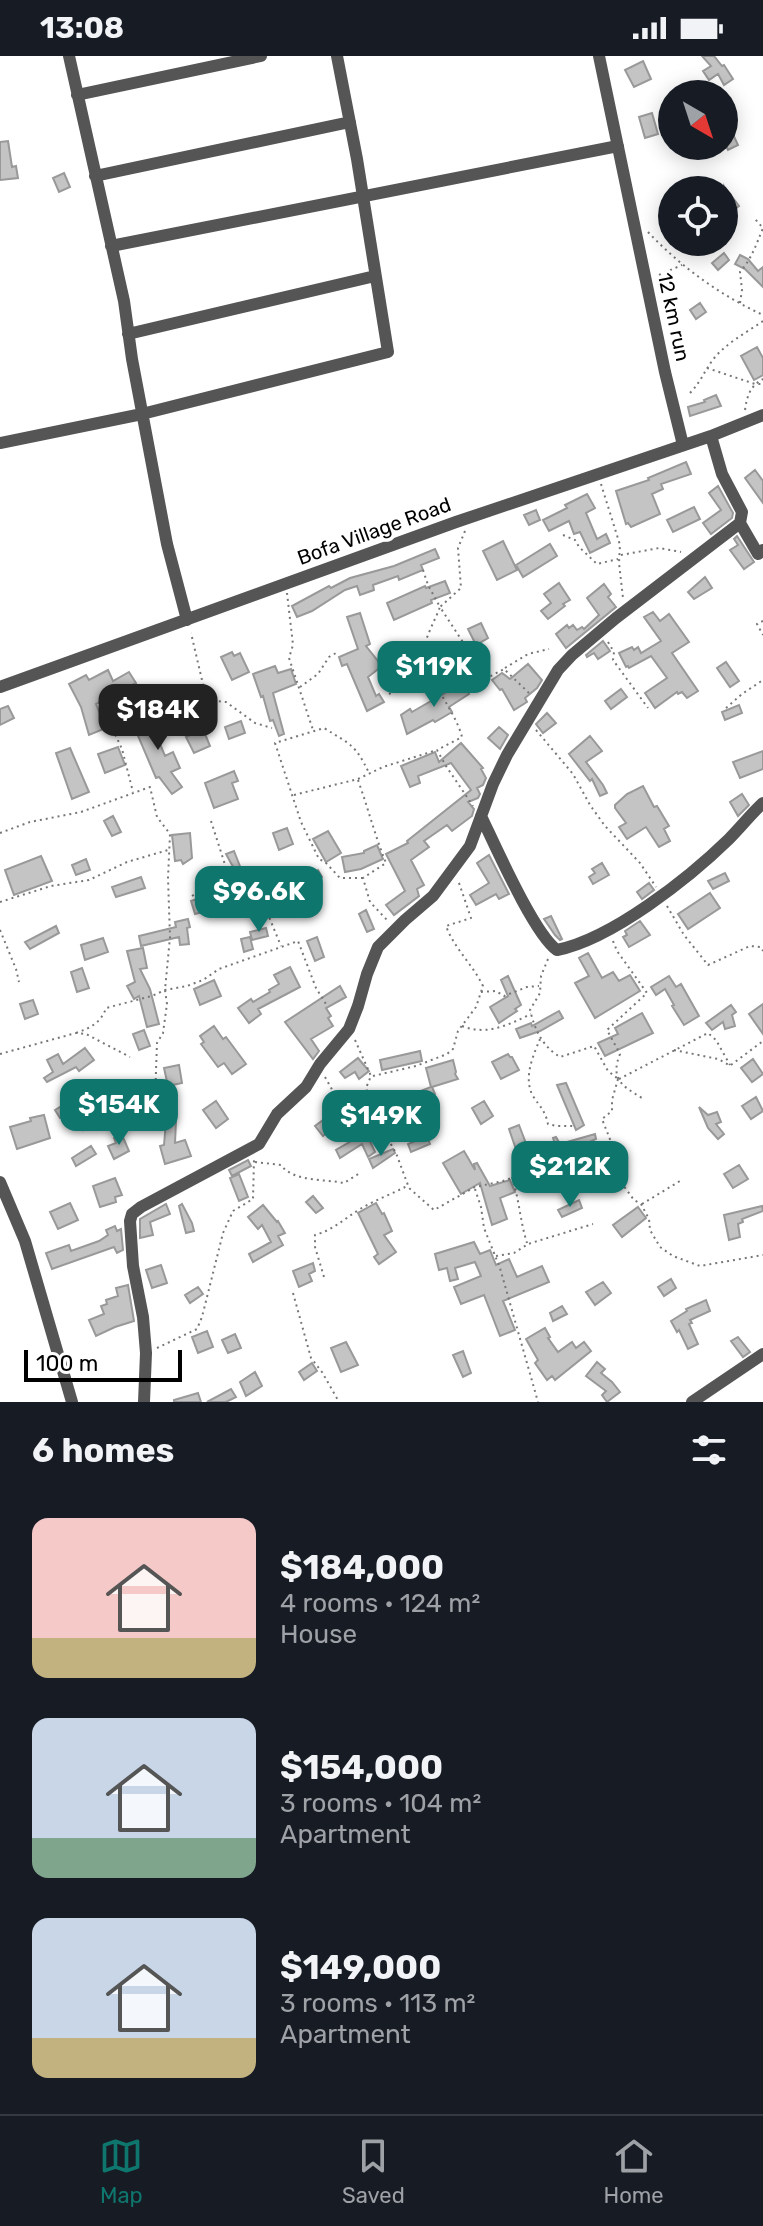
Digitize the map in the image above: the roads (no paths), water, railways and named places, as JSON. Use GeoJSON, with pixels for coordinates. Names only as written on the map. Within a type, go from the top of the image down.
{"type":"FeatureCollection","features":[{"type":"Feature","properties":{"kind":"street"},"geometry":{"type":"LineString","coordinates":[[69,56],[124,301],[167,544],[187,620]]}},
{"type":"Feature","properties":{"kind":"street"},"geometry":{"type":"LineString","coordinates":[[77,95],[261,56]]}},
{"type":"Feature","properties":{"kind":"street"},"geometry":{"type":"LineString","coordinates":[[0,443],[142,414],[388,352],[337,56]]}},
{"type":"Feature","properties":{"kind":"street","name":"12 km run"},"geometry":{"type":"LineString","coordinates":[[599,56],[683,445]]}},
{"type":"Feature","properties":{"kind":"street"},"geometry":{"type":"LineString","coordinates":[[95,176],[350,122]]}},
{"type":"Feature","properties":{"kind":"street"},"geometry":{"type":"LineString","coordinates":[[111,246],[618,146]]}},
{"type":"Feature","properties":{"kind":"street"},"geometry":{"type":"LineString","coordinates":[[128,334],[375,276]]}},
{"type":"Feature","properties":{"kind":"street","name":"Bofa Village Road"},"geometry":{"type":"LineString","coordinates":[[0,687],[763,415]]}},
{"type":"Feature","properties":{"kind":"street"},"geometry":{"type":"LineString","coordinates":[[711,436],[722,474],[742,512],[740,523],[758,554],[763,550]]}},
{"type":"Feature","properties":{"kind":"street"},"geometry":{"type":"LineString","coordinates":[[144,1402],[146,1353],[133,1266],[132,1214],[259,1144],[277,1114],[306,1087],[320,1064],[349,1029],[378,947],[433,896],[470,846],[493,784],[558,670],[601,631],[740,523]]}},
{"type":"Feature","properties":{"kind":"street"},"geometry":{"type":"LineString","coordinates":[[481,816],[511,877],[550,945],[557,950],[609,929],[661,896],[713,854],[763,803]]}},
{"type":"Feature","properties":{"kind":"street"},"geometry":{"type":"LineString","coordinates":[[0,1182],[25,1241],[72,1402]]}},
{"type":"Feature","properties":{"kind":"street"},"geometry":{"type":"LineString","coordinates":[[692,1402],[763,1354]]}}]}
